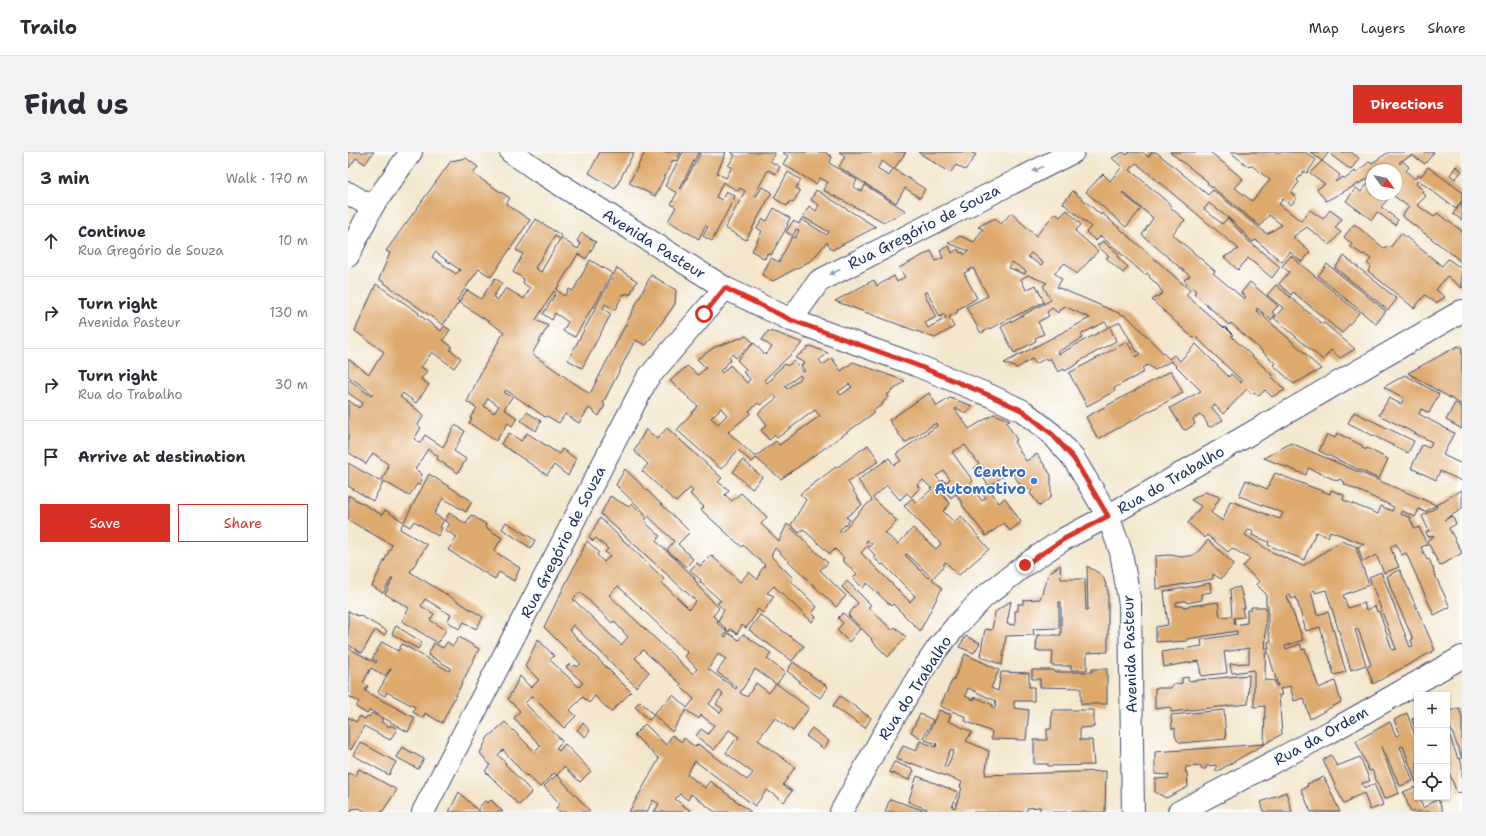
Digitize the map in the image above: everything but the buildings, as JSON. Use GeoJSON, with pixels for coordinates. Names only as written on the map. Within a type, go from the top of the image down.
{"type":"FeatureCollection","features":[{"type":"Feature","properties":{"kind":"street"},"geometry":{"type":"LineString","coordinates":[[348,256],[372,207],[411,152]]}},
{"type":"Feature","properties":{"kind":"street","name":"Avenida Pasteur"},"geometry":{"type":"LineString","coordinates":[[511,152],[536,170],[725,288],[791,320],[916,365],[991,396],[1023,411],[1052,434],[1074,459],[1108,516],[1121,552],[1130,604],[1133,812]]}},
{"type":"Feature","properties":{"kind":"street","name":"Rua Gregório de Souza"},"geometry":{"type":"LineString","coordinates":[[791,320],[818,281],[1074,152]]}},
{"type":"Feature","properties":{"kind":"street"},"geometry":{"type":"LineString","coordinates":[[348,193],[372,207]]}},
{"type":"Feature","properties":{"kind":"street","name":"Rua Gregório de Souza"},"geometry":{"type":"LineString","coordinates":[[423,812],[647,379],[725,288]]}},
{"type":"Feature","properties":{"kind":"street","name":"Rua do Trabalho"},"geometry":{"type":"LineString","coordinates":[[841,812],[881,739],[937,649],[956,626],[984,597],[1025,565],[1064,539],[1108,516],[1462,311]]}},
{"type":"Feature","properties":{"kind":"street","name":"Rua da Ordem"},"geometry":{"type":"LineString","coordinates":[[1179,812],[1332,731],[1462,657]]}},
{"type":"Feature","properties":{"kind":"place","name":"Centro Automotivo"},"geometry":{"type":"Point","coordinates":[1034,481]}},
{"type":"Feature","properties":{"kind":"route"},"geometry":{"type":"LineString","coordinates":[[704,314],[725,288],[791,320],[916,365],[1023,411],[1052,434],[1074,459],[1108,516],[1064,539],[1025,565]]}}]}
